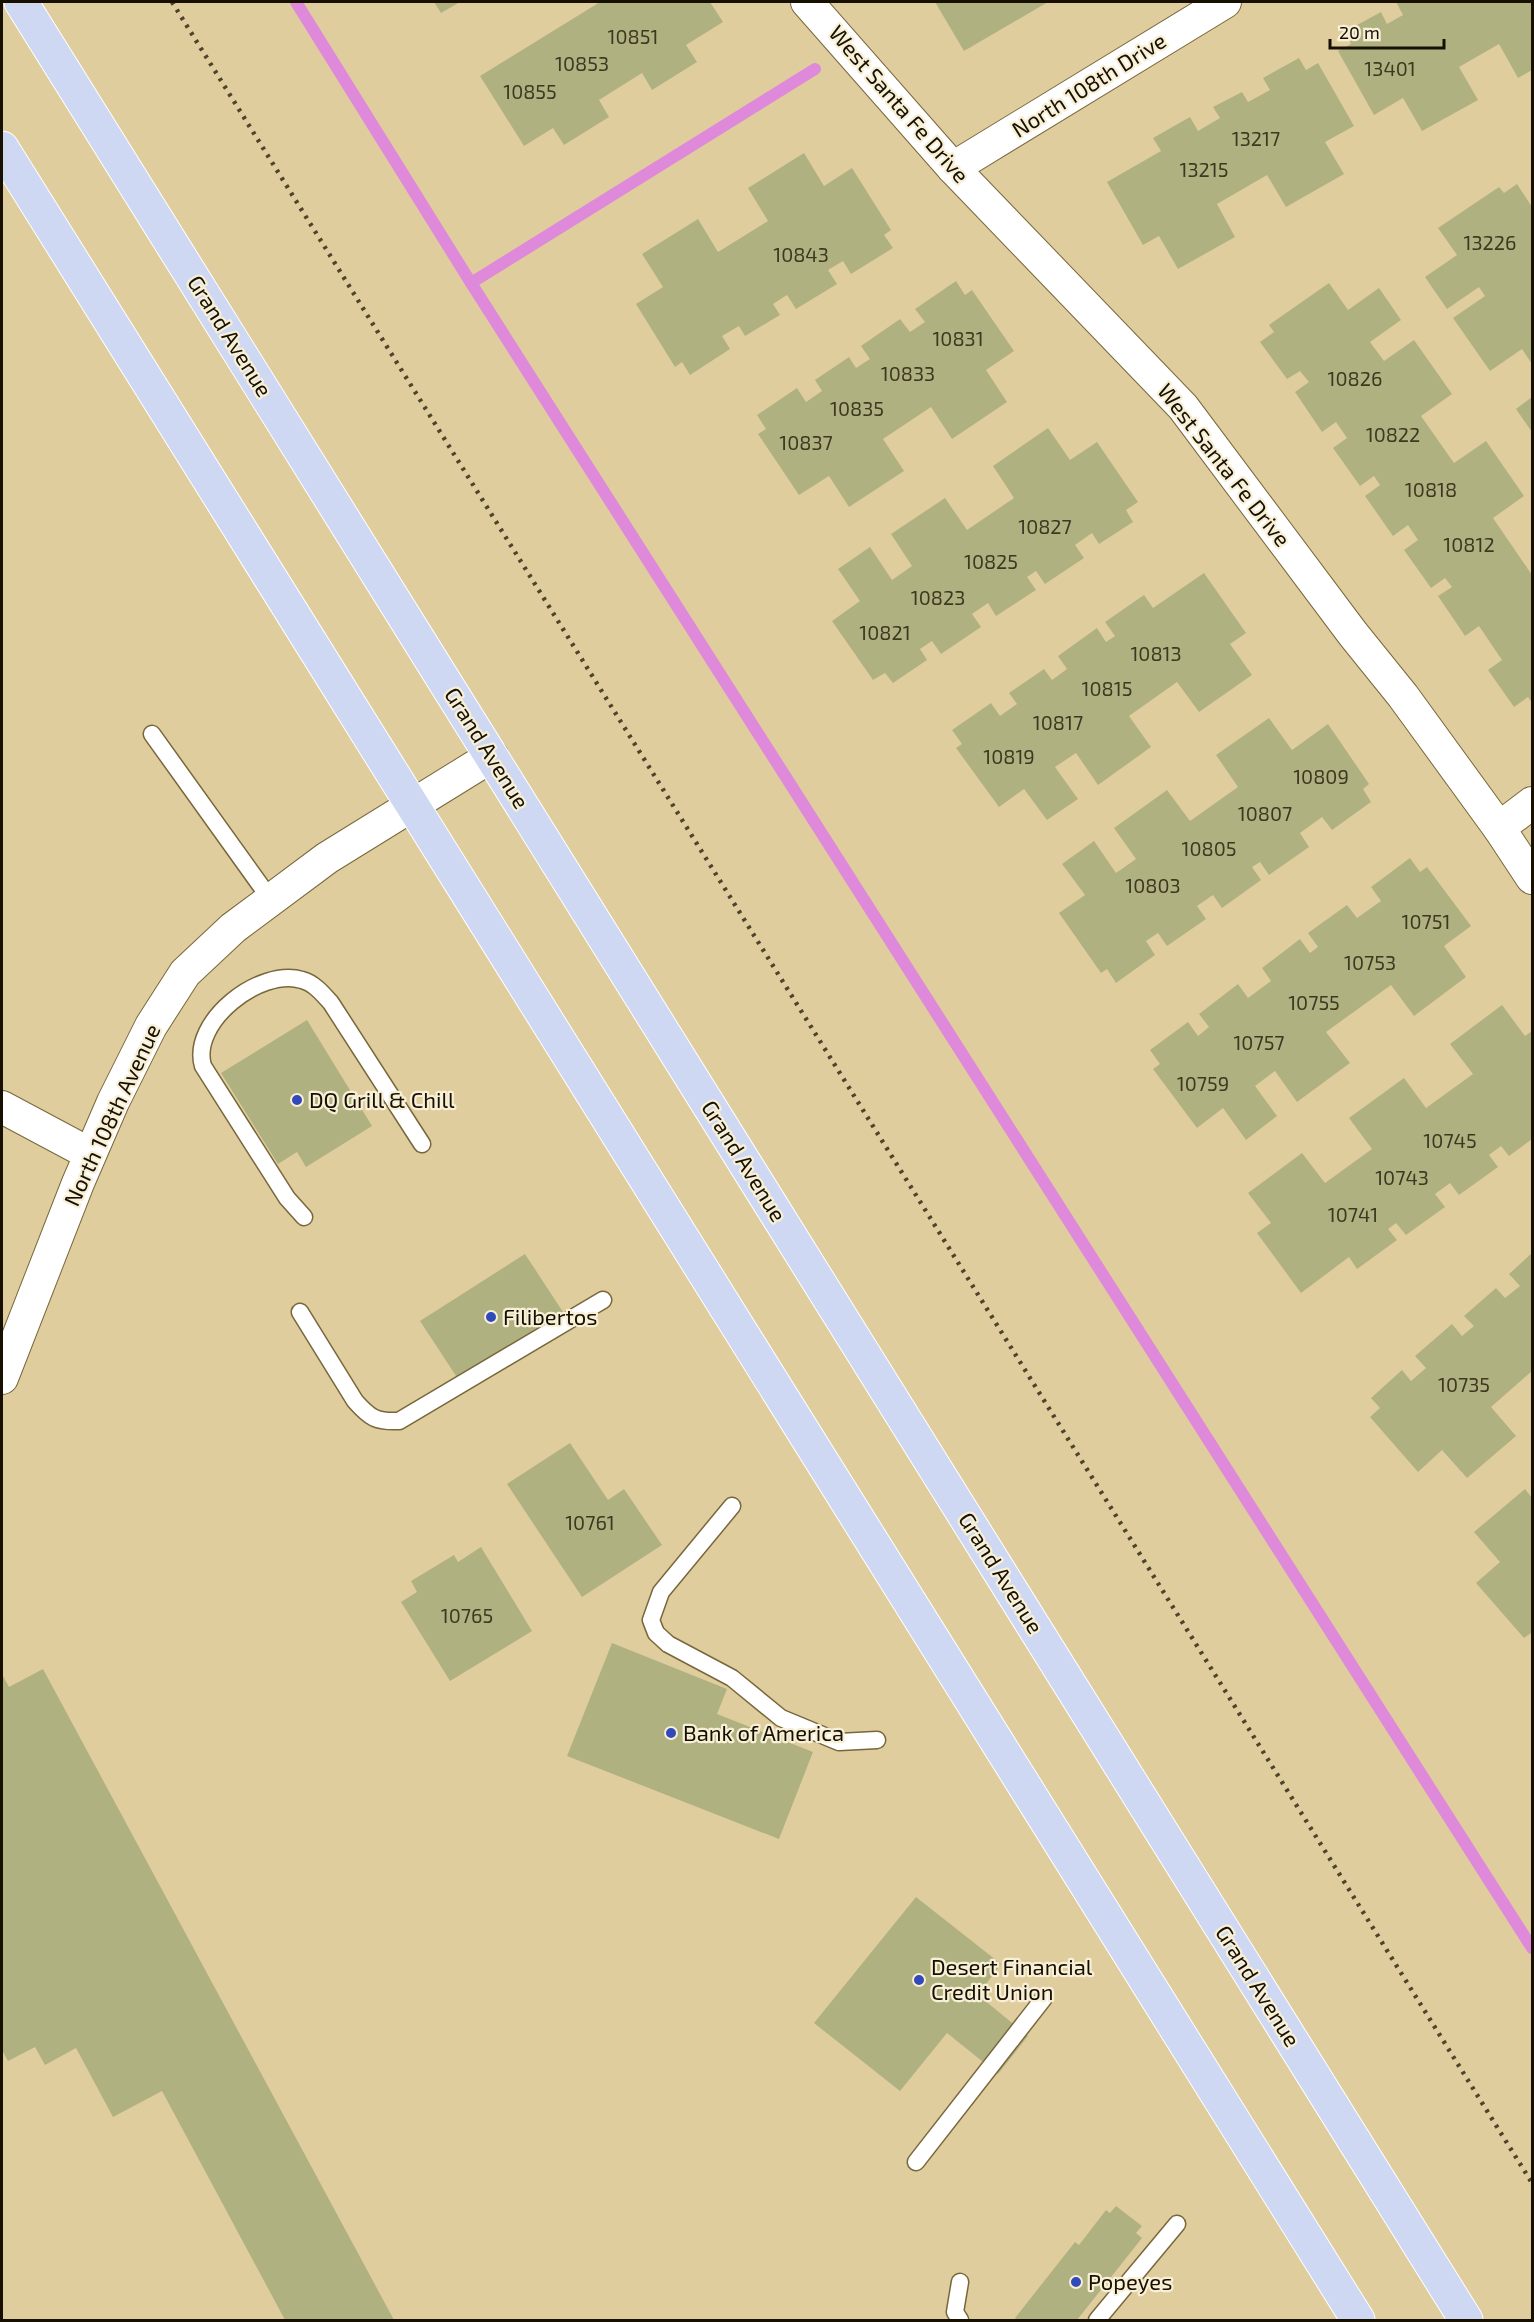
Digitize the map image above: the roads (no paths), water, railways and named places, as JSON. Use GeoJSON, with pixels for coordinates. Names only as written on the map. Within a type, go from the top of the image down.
{"type":"FeatureCollection","features":[{"type":"Feature","properties":{"kind":"highway","name":"Grand Avenue"},"geometry":{"type":"LineString","coordinates":[[21,2],[1466,2320]]}},
{"type":"Feature","properties":{"kind":"highway"},"geometry":{"type":"LineString","coordinates":[[2,148],[410,805],[1142,1971],[1358,2320]]}},
{"type":"Feature","properties":{"kind":"street","name":"West Santa Fe Drive"},"geometry":{"type":"LineString","coordinates":[[807,2],[953,168],[1183,407],[1353,634],[1403,696],[1533,878]]}},
{"type":"Feature","properties":{"kind":"street","name":"North 108th Drive"},"geometry":{"type":"LineString","coordinates":[[953,168],[1225,2]]}},
{"type":"Feature","properties":{"kind":"street","name":"North 108th Avenue"},"geometry":{"type":"LineString","coordinates":[[2,1378],[90,1155],[151,1026],[185,973],[233,928],[327,858],[492,756]]}},
{"type":"Feature","properties":{"kind":"street"},"geometry":{"type":"LineString","coordinates":[[1499,828],[1533,803]]}},
{"type":"Feature","properties":{"kind":"street"},"geometry":{"type":"LineString","coordinates":[[2,1107],[90,1155]]}},
{"type":"Feature","properties":{"kind":"lane"},"geometry":{"type":"LineString","coordinates":[[152,734],[271,900]]}},
{"type":"Feature","properties":{"kind":"lane"},"geometry":{"type":"LineString","coordinates":[[304,1217],[287,1198],[203,1066],[200,1055],[203,1041],[212,1023],[248,990],[265,981],[286,977],[304,980],[322,992],[422,1144]]}},
{"type":"Feature","properties":{"kind":"lane"},"geometry":{"type":"LineString","coordinates":[[300,1312],[355,1401],[364,1411],[374,1419],[399,1421],[603,1300]]}},
{"type":"Feature","properties":{"kind":"lane"},"geometry":{"type":"LineString","coordinates":[[732,1506],[662,1592],[651,1620],[657,1633],[668,1644],[732,1678],[781,1718],[839,1742],[877,1740]]}},
{"type":"Feature","properties":{"kind":"lane"},"geometry":{"type":"LineString","coordinates":[[916,2162],[1044,1998]]}},
{"type":"Feature","properties":{"kind":"lane"},"geometry":{"type":"LineString","coordinates":[[1097,2320],[1177,2224]]}},
{"type":"Feature","properties":{"kind":"lane"},"geometry":{"type":"LineString","coordinates":[[960,2282],[955,2312],[960,2320]]}},
{"type":"Feature","properties":{"kind":"waterway"},"geometry":{"type":"LineString","coordinates":[[296,2],[471,283],[1532,1948]]}},
{"type":"Feature","properties":{"kind":"waterway"},"geometry":{"type":"LineString","coordinates":[[471,283],[815,69]]}},
{"type":"Feature","properties":{"kind":"railway"},"geometry":{"type":"LineString","coordinates":[[172,2],[1532,2183]]}},
{"type":"Feature","properties":{"kind":"place","name":"DQ Grill & Chill"},"geometry":{"type":"Point","coordinates":[297,1100]}},
{"type":"Feature","properties":{"kind":"place","name":"Filibertos"},"geometry":{"type":"Point","coordinates":[491,1317]}},
{"type":"Feature","properties":{"kind":"place","name":"Bank of America"},"geometry":{"type":"Point","coordinates":[671,1733]}},
{"type":"Feature","properties":{"kind":"place","name":"Desert Financial Credit Union"},"geometry":{"type":"Point","coordinates":[919,1980]}},
{"type":"Feature","properties":{"kind":"place","name":"Popeyes"},"geometry":{"type":"Point","coordinates":[1076,2282]}}]}
